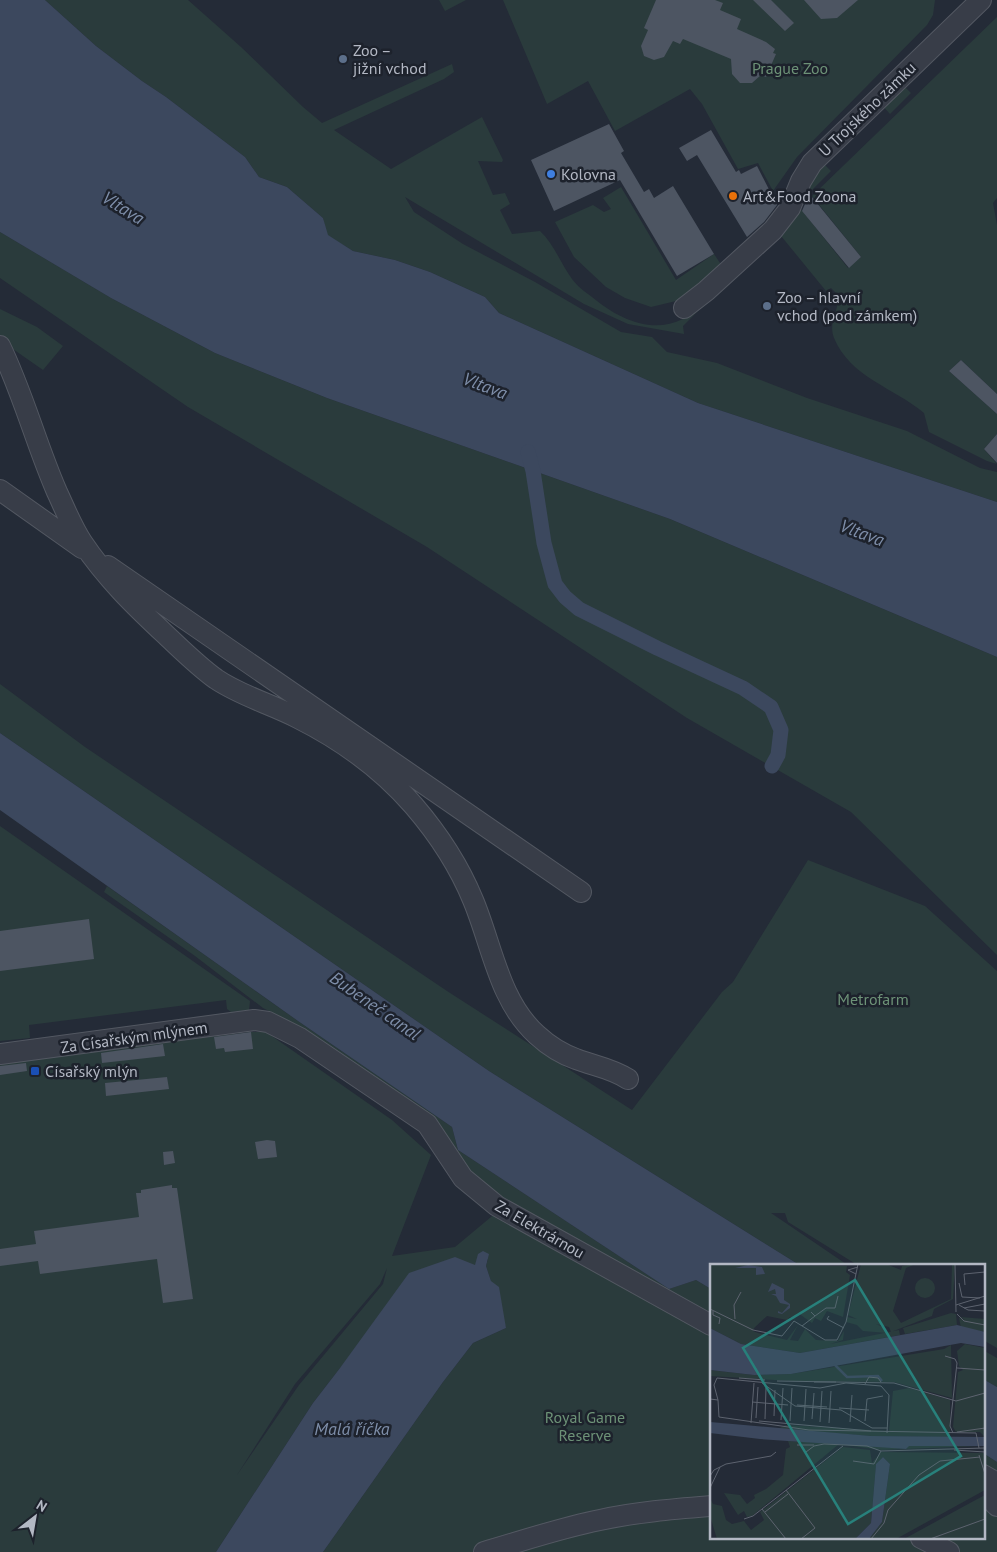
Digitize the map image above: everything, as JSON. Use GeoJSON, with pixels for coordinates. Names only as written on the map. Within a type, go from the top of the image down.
{"type":"FeatureCollection","features":[{"type":"Feature","properties":{"kind":"street","name":"U Trojského zámku"},"geometry":{"type":"LineString","coordinates":[[684,308],[706,291],[771,232],[790,208],[801,181],[812,163],[981,0]]}},
{"type":"Feature","properties":{"kind":"street"},"geometry":{"type":"LineString","coordinates":[[0,346],[12,372],[56,490],[81,541],[110,580],[126,598],[214,678],[232,690],[296,717],[328,734],[353,750],[396,787],[430,826],[459,872],[473,900],[508,996],[527,1025],[559,1052],[608,1069],[628,1079]]}},
{"type":"Feature","properties":{"kind":"street"},"geometry":{"type":"LineString","coordinates":[[0,490],[582,892]]}},
{"type":"Feature","properties":{"kind":"street","name":"Za Císařským mlýnem"},"geometry":{"type":"LineString","coordinates":[[0,1054],[254,1020],[268,1022]]}},
{"type":"Feature","properties":{"kind":"street","name":"Za Elektrárnou"},"geometry":{"type":"LineString","coordinates":[[268,1022],[300,1038],[427,1124],[463,1178],[497,1206],[710,1324]]}},
{"type":"Feature","properties":{"kind":"street"},"geometry":{"type":"LineString","coordinates":[[984,1476],[997,1483]]}},
{"type":"Feature","properties":{"kind":"street"},"geometry":{"type":"LineString","coordinates":[[984,1493],[997,1506]]}},
{"type":"Feature","properties":{"kind":"street"},"geometry":{"type":"LineString","coordinates":[[484,1552],[564,1528],[600,1520],[655,1511],[710,1506]]}},
{"type":"Feature","properties":{"kind":"street"},"geometry":{"type":"LineString","coordinates":[[925,1540],[949,1552]]}},
{"type":"Feature","properties":{"kind":"green space"},"geometry":{"type":"Polygon","coordinates":[[[45,0],[188,0],[322,123],[452,64],[454,72],[444,79],[334,130],[391,169],[482,117],[503,160],[502,162],[478,161],[493,195],[505,193],[510,204],[500,210],[512,234],[540,231],[574,282],[602,305],[612,312],[635,322],[647,325],[671,324],[683,319],[723,286],[683,326],[684,334],[628,324],[584,304],[405,197],[414,212],[463,244],[535,282],[621,332],[652,337],[667,352],[717,363],[807,398],[907,431],[980,468],[997,472],[997,502],[698,403],[499,313],[485,297],[430,272],[395,260],[353,251],[327,235],[323,218],[287,187],[259,177],[245,157],[96,46],[45,0]]]}},
{"type":"Feature","properties":{"kind":"green space"},"geometry":{"type":"Polygon","coordinates":[[[439,0],[466,0],[445,11],[439,0]]]}},
{"type":"Feature","properties":{"kind":"green space","name":"Prague Zoo"},"geometry":{"type":"Polygon","coordinates":[[[503,0],[935,0],[933,15],[927,25],[797,157],[773,191],[758,163],[738,169],[702,104],[690,89],[615,131],[588,81],[547,104],[503,0]]]}},
{"type":"Feature","properties":{"kind":"green space"},"geometry":{"type":"Polygon","coordinates":[[[997,17],[997,198],[993,203],[997,225],[997,394],[961,360],[949,371],[997,414],[997,434],[984,449],[997,464],[987,461],[929,432],[924,413],[874,381],[851,363],[841,352],[832,332],[837,305],[836,293],[831,288],[826,291],[777,231],[800,208],[848,268],[861,257],[812,196],[997,17]]]}},
{"type":"Feature","properties":{"kind":"green space"},"geometry":{"type":"Polygon","coordinates":[[[901,83],[911,93],[890,114],[880,103],[901,83]]]}},
{"type":"Feature","properties":{"kind":"green space"},"geometry":{"type":"Polygon","coordinates":[[[822,162],[831,171],[805,197],[808,183],[822,162]]]}},
{"type":"Feature","properties":{"kind":"green space"},"geometry":{"type":"Polygon","coordinates":[[[621,187],[676,280],[714,254],[722,266],[676,301],[651,307],[625,298],[606,287],[574,257],[555,222],[593,205],[604,212],[611,209],[603,198],[621,187]]]}},
{"type":"Feature","properties":{"kind":"green space"},"geometry":{"type":"Polygon","coordinates":[[[0,232],[111,298],[215,353],[327,398],[670,519],[997,657],[997,955],[851,812],[687,718],[427,547],[188,407],[0,278],[0,232]]]}},
{"type":"Feature","properties":{"kind":"green space"},"geometry":{"type":"Polygon","coordinates":[[[0,309],[37,327],[63,346],[43,370],[0,340],[0,309]]]}},
{"type":"Feature","properties":{"kind":"green space","name":"Metrofarm"},"geometry":{"type":"Polygon","coordinates":[[[0,684],[85,747],[447,991],[632,1110],[722,992],[733,982],[808,860],[925,906],[997,971],[997,1348],[984,1341],[984,1264],[856,1264],[788,1222],[785,1213],[771,1213],[846,1264],[798,1264],[489,1071],[0,733],[0,684]]]}},
{"type":"Feature","properties":{"kind":"green space"},"geometry":{"type":"Polygon","coordinates":[[[0,826],[250,1001],[249,1010],[231,1012],[227,1009],[226,1000],[29,1025],[30,1038],[0,1041],[0,826]]]}},
{"type":"Feature","properties":{"kind":"green space"},"geometry":{"type":"Polygon","coordinates":[[[107,886],[452,1127],[458,1150],[669,1289],[696,1280],[710,1288],[710,1317],[506,1200],[465,1170],[413,1108],[277,1015],[263,1008],[195,956],[104,892],[107,886]]]}},
{"type":"Feature","properties":{"kind":"green space","name":"Royal Game Reserve"},"geometry":{"type":"Polygon","coordinates":[[[251,1032],[266,1032],[392,1120],[431,1155],[392,1256],[455,1247],[497,1212],[710,1334],[710,1540],[984,1540],[984,1500],[997,1511],[997,1552],[323,1552],[443,1382],[473,1343],[506,1328],[486,1266],[488,1259],[475,1265],[340,1368],[313,1403],[216,1552],[0,1552],[0,1062],[251,1032]],[[387,1268],[380,1284],[295,1384],[237,1475],[299,1385],[383,1284],[387,1268]]]}},
{"type":"Feature","properties":{"kind":"green space"},"geometry":{"type":"Polygon","coordinates":[[[984,1351],[997,1358],[997,1387],[984,1380],[984,1351]]]}},
{"type":"Feature","properties":{"kind":"green space"},"geometry":{"type":"Polygon","coordinates":[[[984,1454],[997,1462],[997,1472],[984,1466],[984,1454]]]}},
{"type":"Feature","properties":{"kind":"water","name":"Vltava"},"geometry":{"type":"Polygon","coordinates":[[[0,0],[45,0],[96,46],[245,157],[259,177],[287,187],[323,218],[328,235],[353,251],[395,260],[430,272],[485,297],[499,313],[698,403],[997,502],[997,657],[670,519],[327,398],[215,353],[111,298],[0,232],[0,0]]]}},
{"type":"Feature","properties":{"kind":"water","name":"Bubeneč canal"},"geometry":{"type":"Polygon","coordinates":[[[0,733],[489,1071],[798,1264],[710,1264],[710,1288],[696,1280],[669,1289],[458,1150],[452,1127],[298,1021],[0,810],[0,733]]]}},
{"type":"Feature","properties":{"kind":"water","name":"Malá říčka"},"geometry":{"type":"Polygon","coordinates":[[[483,1251],[489,1254],[486,1266],[491,1281],[499,1287],[506,1328],[473,1343],[443,1382],[323,1552],[216,1552],[313,1403],[409,1273],[455,1257],[475,1265],[478,1254],[483,1251]]]}},
{"type":"Feature","properties":{"kind":"water"},"geometry":{"type":"Polygon","coordinates":[[[984,1380],[997,1387],[997,1462],[984,1454],[984,1380]]]}},
{"type":"Feature","properties":{"kind":"building"},"geometry":{"type":"Polygon","coordinates":[[[656,0],[715,0],[723,3],[720,10],[741,19],[737,29],[766,42],[775,49],[773,53],[776,54],[766,77],[761,75],[752,83],[740,83],[732,74],[731,59],[683,39],[680,44],[673,41],[664,57],[654,60],[644,56],[641,46],[648,30],[644,28],[656,0]]]}},
{"type":"Feature","properties":{"kind":"building"},"geometry":{"type":"Polygon","coordinates":[[[753,0],[771,0],[794,23],[785,31],[753,0]]]}},
{"type":"Feature","properties":{"kind":"building"},"geometry":{"type":"Polygon","coordinates":[[[804,0],[858,0],[837,18],[821,19],[804,0]]]}},
{"type":"Feature","properties":{"kind":"building"},"geometry":{"type":"Polygon","coordinates":[[[609,124],[624,151],[621,153],[644,192],[649,189],[654,198],[673,186],[714,254],[677,276],[620,180],[554,211],[531,160],[609,124]]]}},
{"type":"Feature","properties":{"kind":"building"},"geometry":{"type":"Polygon","coordinates":[[[711,130],[736,172],[739,170],[741,174],[757,166],[777,205],[764,222],[747,237],[697,155],[687,161],[679,148],[711,130]]]}},
{"type":"Feature","properties":{"kind":"building"},"geometry":{"type":"Polygon","coordinates":[[[812,197],[861,257],[849,268],[802,211],[805,204],[812,197]]]}},
{"type":"Feature","properties":{"kind":"building"},"geometry":{"type":"Polygon","coordinates":[[[961,360],[997,394],[997,414],[949,371],[961,360]]]}},
{"type":"Feature","properties":{"kind":"building"},"geometry":{"type":"Polygon","coordinates":[[[997,434],[997,463],[984,449],[997,434]]]}},
{"type":"Feature","properties":{"kind":"building"},"geometry":{"type":"Polygon","coordinates":[[[89,919],[94,959],[0,971],[0,931],[89,919]]]}},
{"type":"Feature","properties":{"kind":"building"},"geometry":{"type":"Polygon","coordinates":[[[251,1032],[253,1049],[225,1052],[224,1048],[216,1049],[214,1037],[251,1032]]]}},
{"type":"Feature","properties":{"kind":"building"},"geometry":{"type":"Polygon","coordinates":[[[163,1044],[165,1056],[102,1063],[101,1053],[163,1044]]]}},
{"type":"Feature","properties":{"kind":"building"},"geometry":{"type":"Polygon","coordinates":[[[26,1063],[27,1071],[0,1075],[0,1066],[26,1063]]]}},
{"type":"Feature","properties":{"kind":"building"},"geometry":{"type":"Polygon","coordinates":[[[167,1077],[169,1089],[106,1096],[105,1083],[167,1077]]]}},
{"type":"Feature","properties":{"kind":"building"},"geometry":{"type":"Polygon","coordinates":[[[275,1141],[277,1157],[258,1159],[255,1142],[275,1141]]]}},
{"type":"Feature","properties":{"kind":"building"},"geometry":{"type":"Polygon","coordinates":[[[173,1151],[175,1163],[164,1165],[163,1152],[173,1151]]]}},
{"type":"Feature","properties":{"kind":"building"},"geometry":{"type":"Polygon","coordinates":[[[172,1185],[172,1188],[177,1188],[193,1299],[163,1303],[157,1259],[40,1274],[38,1261],[0,1266],[0,1249],[36,1244],[34,1231],[139,1217],[136,1193],[141,1193],[141,1190],[172,1185]]]}},
{"type":"Feature","properties":{"kind":"waterway"},"geometry":{"type":"LineString","coordinates":[[528,452],[533,471],[544,543],[555,584],[565,597],[579,609],[743,688],[771,707],[781,730],[778,755],[772,766]]}},
{"type":"Feature","properties":{"kind":"place","name":"Zoo – jižní vchod"},"geometry":{"type":"Point","coordinates":[343,59]}},
{"type":"Feature","properties":{"kind":"place","name":"Kolovna"},"geometry":{"type":"Point","coordinates":[551,174]}},
{"type":"Feature","properties":{"kind":"place","name":"Art&Food Zoona"},"geometry":{"type":"Point","coordinates":[733,196]}},
{"type":"Feature","properties":{"kind":"place","name":"Zoo – hlavní vchod (pod zámkem)"},"geometry":{"type":"Point","coordinates":[767,306]}},
{"type":"Feature","properties":{"kind":"place","name":"Císařský mlýn"},"geometry":{"type":"Point","coordinates":[35,1071]}}]}
